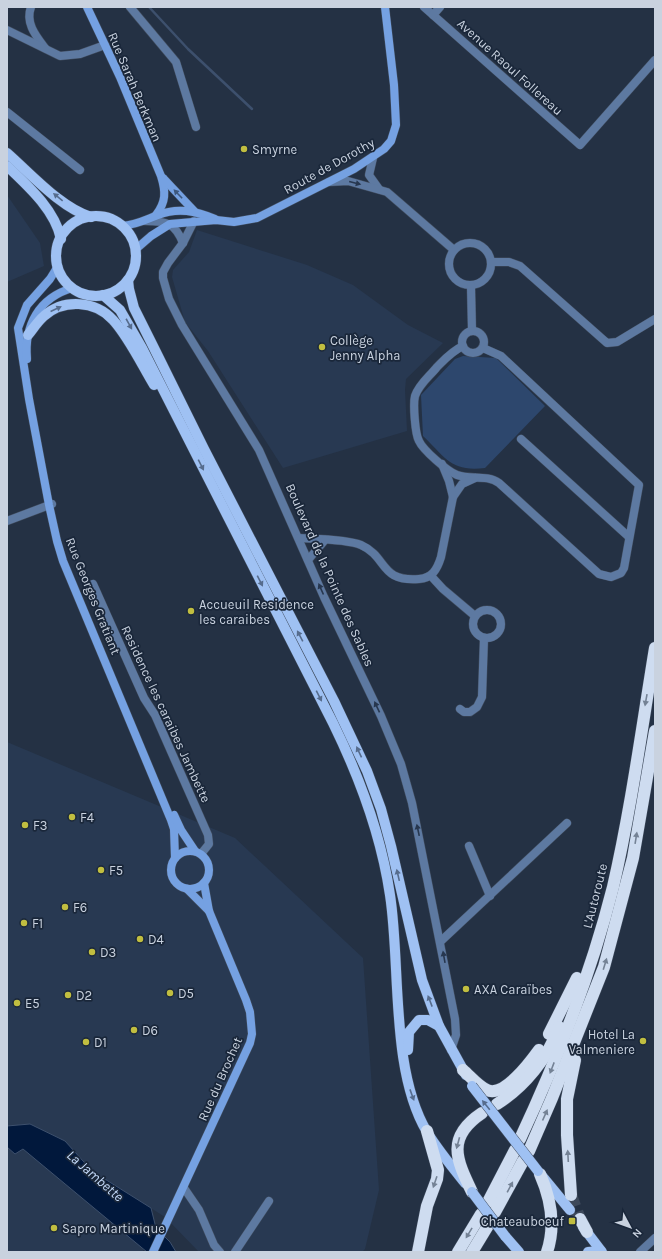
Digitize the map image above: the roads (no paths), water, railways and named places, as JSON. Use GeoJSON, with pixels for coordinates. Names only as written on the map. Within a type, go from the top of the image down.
{"type":"FeatureCollection","features":[{"type":"Feature","properties":{"kind":"highway","name":"L'Autoroute"},"geometry":{"type":"LineString","coordinates":[[520,1140],[547,1081],[585,980],[613,886],[655,648]]}},
{"type":"Feature","properties":{"kind":"highway","name":"L'Autoroute"},"geometry":{"type":"LineString","coordinates":[[495,1212],[526,1156],[592,1001],[604,967],[631,866],[655,731]]}},
{"type":"Feature","properties":{"kind":"highway"},"geometry":{"type":"LineString","coordinates":[[496,1104],[524,1082],[544,1058],[558,1030],[613,886]]}},
{"type":"Feature","properties":{"kind":"highway"},"geometry":{"type":"LineString","coordinates":[[463,1070],[475,1084],[492,1092],[509,1084],[532,1059],[546,1039],[577,978]]}},
{"type":"Feature","properties":{"kind":"highway"},"geometry":{"type":"LineString","coordinates":[[571,1195],[567,1135],[568,1089],[592,1001]]}},
{"type":"Feature","properties":{"kind":"highway"},"geometry":{"type":"LineString","coordinates":[[472,1192],[461,1170],[457,1148],[465,1127],[482,1113]]}},
{"type":"Feature","properties":{"kind":"highway"},"geometry":{"type":"LineString","coordinates":[[418,1252],[427,1206],[437,1179],[438,1170],[427,1131]]}},
{"type":"Feature","properties":{"kind":"highway"},"geometry":{"type":"LineString","coordinates":[[488,1202],[515,1150]]}},
{"type":"Feature","properties":{"kind":"highway"},"geometry":{"type":"LineString","coordinates":[[539,1172],[547,1190],[551,1207],[552,1229],[547,1252]]}},
{"type":"Feature","properties":{"kind":"highway"},"geometry":{"type":"LineString","coordinates":[[458,1252],[481,1214]]}},
{"type":"Feature","properties":{"kind":"highway"},"geometry":{"type":"LineString","coordinates":[[472,1252],[489,1224]]}},
{"type":"Feature","properties":{"kind":"main road","name":"Rue Sarah Berkman"},"geometry":{"type":"LineString","coordinates":[[87,7],[105,45],[161,176]]}},
{"type":"Feature","properties":{"kind":"main road","name":"Route de Dorothy"},"geometry":{"type":"LineString","coordinates":[[216,220],[234,222],[257,218],[373,158],[391,141],[396,125],[385,7]]}},
{"type":"Feature","properties":{"kind":"main road"},"geometry":{"type":"LineString","coordinates":[[7,153],[78,212],[91,217],[102,217],[113,220],[122,226],[131,236],[136,249],[134,270],[128,280],[121,287],[103,296],[92,296],[72,288],[66,282],[58,266],[57,252],[61,239],[73,224],[91,217]]}},
{"type":"Feature","properties":{"kind":"main road"},"geometry":{"type":"LineString","coordinates":[[7,166],[26,184],[44,205],[55,221],[61,239]]}},
{"type":"Feature","properties":{"kind":"main road"},"geometry":{"type":"LineString","coordinates":[[161,176],[195,212]]}},
{"type":"Feature","properties":{"kind":"main road"},"geometry":{"type":"LineString","coordinates":[[156,216],[162,205],[165,193],[161,176]]}},
{"type":"Feature","properties":{"kind":"main road"},"geometry":{"type":"LineString","coordinates":[[122,226],[145,222],[156,216],[176,211],[195,212],[216,220]]}},
{"type":"Feature","properties":{"kind":"main road"},"geometry":{"type":"LineString","coordinates":[[136,249],[151,236],[170,224],[216,220]]}},
{"type":"Feature","properties":{"kind":"main road"},"geometry":{"type":"LineString","coordinates":[[24,347],[18,328],[23,313],[31,300],[50,279],[58,266]]}},
{"type":"Feature","properties":{"kind":"main road"},"geometry":{"type":"LineString","coordinates":[[128,280],[134,308],[204,449],[334,701],[367,771],[381,809],[391,846],[422,980],[439,1026],[463,1070]]}},
{"type":"Feature","properties":{"kind":"main road"},"geometry":{"type":"LineString","coordinates":[[24,347],[32,318],[42,305],[64,290],[72,288]]}},
{"type":"Feature","properties":{"kind":"main road"},"geometry":{"type":"LineString","coordinates":[[103,296],[115,304],[125,316],[349,755],[371,812],[380,843],[390,894],[402,1047],[407,1076],[419,1113],[427,1131],[505,1236],[519,1252]]}},
{"type":"Feature","properties":{"kind":"main road"},"geometry":{"type":"LineString","coordinates":[[28,335],[44,315],[63,306],[83,304],[106,313],[118,327],[193,449]]}},
{"type":"Feature","properties":{"kind":"main road","name":"Rue Georges Gratiant"},"geometry":{"type":"LineString","coordinates":[[24,347],[51,504],[63,561],[173,819]]}},
{"type":"Feature","properties":{"kind":"main road"},"geometry":{"type":"LineString","coordinates":[[173,819],[198,852],[205,858],[209,868],[207,878],[199,887],[187,889],[180,886],[173,878],[171,868],[175,858],[173,819]]}},
{"type":"Feature","properties":{"kind":"main road"},"geometry":{"type":"LineString","coordinates":[[175,858],[184,852],[198,852]]}},
{"type":"Feature","properties":{"kind":"main road","name":"Rue du Brochet"},"geometry":{"type":"LineString","coordinates":[[153,1252],[184,1188],[252,1034],[250,1012],[209,911],[204,883]]}},
{"type":"Feature","properties":{"kind":"main road","name":"Rue du Brochet"},"geometry":{"type":"LineString","coordinates":[[187,889],[209,911]]}},
{"type":"Feature","properties":{"kind":"main road"},"geometry":{"type":"LineString","coordinates":[[407,1076],[408,1038],[412,1028],[418,1020],[424,1019],[439,1026]]}},
{"type":"Feature","properties":{"kind":"main road"},"geometry":{"type":"LineString","coordinates":[[475,1084],[502,1124],[570,1210]]}},
{"type":"Feature","properties":{"kind":"main road"},"geometry":{"type":"LineString","coordinates":[[582,1224],[602,1251]]}},
{"type":"Feature","properties":{"kind":"main road"},"geometry":{"type":"LineString","coordinates":[[588,1252],[602,1251]]}},
{"type":"Feature","properties":{"kind":"street"},"geometry":{"type":"LineString","coordinates":[[31,7],[29,21],[33,31],[45,49]]}},
{"type":"Feature","properties":{"kind":"street"},"geometry":{"type":"LineString","coordinates":[[130,7],[176,62],[196,127]]}},
{"type":"Feature","properties":{"kind":"street","name":"Avenue Raoul Follereau"},"geometry":{"type":"LineString","coordinates":[[424,7],[580,144],[655,60]]}},
{"type":"Feature","properties":{"kind":"street"},"geometry":{"type":"LineString","coordinates":[[433,14],[440,7]]}},
{"type":"Feature","properties":{"kind":"street"},"geometry":{"type":"LineString","coordinates":[[7,30],[60,56],[71,56],[105,45]]}},
{"type":"Feature","properties":{"kind":"street"},"geometry":{"type":"LineString","coordinates":[[7,112],[80,170]]}},
{"type":"Feature","properties":{"kind":"street"},"geometry":{"type":"LineString","coordinates":[[373,158],[369,175],[380,189]]}},
{"type":"Feature","properties":{"kind":"street"},"geometry":{"type":"LineString","coordinates":[[329,182],[348,181],[380,189],[395,197],[454,250]]}},
{"type":"Feature","properties":{"kind":"street","name":"Boulevard de la Pointe des Sables"},"geometry":{"type":"LineString","coordinates":[[194,221],[184,244],[168,263],[163,272],[163,278],[169,299],[182,325],[259,450],[308,560],[381,716],[401,764],[412,803],[441,940],[455,1019],[456,1035],[451,1050]]}},
{"type":"Feature","properties":{"kind":"street"},"geometry":{"type":"LineString","coordinates":[[145,222],[161,222],[170,224],[177,231],[184,244]]}},
{"type":"Feature","properties":{"kind":"street"},"geometry":{"type":"LineString","coordinates":[[465,243],[478,244],[488,252],[492,262],[488,275],[478,284],[471,286],[458,282],[449,270],[450,256],[454,250],[465,243]]}},
{"type":"Feature","properties":{"kind":"street"},"geometry":{"type":"LineString","coordinates":[[492,262],[509,262],[520,266],[608,343],[617,342],[655,319]]}},
{"type":"Feature","properties":{"kind":"street"},"geometry":{"type":"LineString","coordinates":[[471,286],[472,331]]}},
{"type":"Feature","properties":{"kind":"street"},"geometry":{"type":"LineString","coordinates":[[472,331],[464,336],[463,346],[467,352],[474,353],[483,348]]}},
{"type":"Feature","properties":{"kind":"street"},"geometry":{"type":"LineString","coordinates":[[472,331],[482,336],[484,344],[483,348]]}},
{"type":"Feature","properties":{"kind":"street"},"geometry":{"type":"LineString","coordinates":[[463,346],[449,354],[418,388],[415,397],[417,437],[423,447],[441,464],[457,475],[475,478],[488,478],[498,483],[599,574],[611,577],[621,573],[624,568],[639,485],[501,356],[483,348]]}},
{"type":"Feature","properties":{"kind":"street"},"geometry":{"type":"LineString","coordinates":[[521,439],[629,537]]}},
{"type":"Feature","properties":{"kind":"street"},"geometry":{"type":"LineString","coordinates":[[441,464],[449,481],[453,497]]}},
{"type":"Feature","properties":{"kind":"street"},"geometry":{"type":"LineString","coordinates":[[299,538],[358,544],[372,552],[386,570],[400,578],[426,578],[431,576],[438,567],[453,497],[462,484],[475,478]]}},
{"type":"Feature","properties":{"kind":"street"},"geometry":{"type":"LineString","coordinates":[[7,521],[51,504]]}},
{"type":"Feature","properties":{"kind":"street"},"geometry":{"type":"LineString","coordinates":[[308,560],[325,540]]}},
{"type":"Feature","properties":{"kind":"street"},"geometry":{"type":"LineString","coordinates":[[431,576],[443,589],[475,616]]}},
{"type":"Feature","properties":{"kind":"street","name":"Residence les caraibes Jambette"},"geometry":{"type":"LineString","coordinates":[[93,584],[144,698],[156,715],[208,835],[208,844],[198,852]]}},
{"type":"Feature","properties":{"kind":"street"},"geometry":{"type":"LineString","coordinates":[[487,610],[496,613],[499,616],[501,626],[497,634],[493,637],[484,638],[476,633],[473,629],[473,620],[475,616],[478,612],[487,610]]}},
{"type":"Feature","properties":{"kind":"street"},"geometry":{"type":"LineString","coordinates":[[460,709],[464,712],[470,712],[481,702],[484,677],[484,638]]}},
{"type":"Feature","properties":{"kind":"street"},"geometry":{"type":"LineString","coordinates":[[441,940],[567,823]]}},
{"type":"Feature","properties":{"kind":"street"},"geometry":{"type":"LineString","coordinates":[[469,846],[490,896]]}},
{"type":"Feature","properties":{"kind":"street"},"geometry":{"type":"LineString","coordinates":[[184,1188],[199,1210],[214,1245],[220,1252]]}},
{"type":"Feature","properties":{"kind":"street"},"geometry":{"type":"LineString","coordinates":[[235,1252],[269,1201]]}},
{"type":"Feature","properties":{"kind":"street"},"geometry":{"type":"LineString","coordinates":[[640,1252],[655,1238]]}},
{"type":"Feature","properties":{"kind":"water","name":"La Jambette"},"geometry":{"type":"Polygon","coordinates":[[[30,1124],[65,1141],[92,1171],[151,1208],[156,1228],[170,1242],[176,1252],[147,1252],[23,1149],[15,1154],[7,1147],[7,1126],[30,1124]]]}},
{"type":"Feature","properties":{"kind":"waterway"},"geometry":{"type":"LineString","coordinates":[[149,7],[188,49],[252,109]]}},
{"type":"Feature","properties":{"kind":"tunnel"},"geometry":{"type":"LineString","coordinates":[[571,1195],[580,1219]]}},
{"type":"Feature","properties":{"kind":"place","name":"Smyrne"},"geometry":{"type":"Point","coordinates":[244,149]}},
{"type":"Feature","properties":{"kind":"place","name":"Collège Jenny Alpha"},"geometry":{"type":"Point","coordinates":[322,347]}},
{"type":"Feature","properties":{"kind":"place","name":"Accueuil Residence les caraibes"},"geometry":{"type":"Point","coordinates":[191,611]}},
{"type":"Feature","properties":{"kind":"place","name":"F4"},"geometry":{"type":"Point","coordinates":[72,817]}},
{"type":"Feature","properties":{"kind":"place","name":"F3"},"geometry":{"type":"Point","coordinates":[25,825]}},
{"type":"Feature","properties":{"kind":"place","name":"F5"},"geometry":{"type":"Point","coordinates":[101,870]}},
{"type":"Feature","properties":{"kind":"place","name":"F6"},"geometry":{"type":"Point","coordinates":[65,907]}},
{"type":"Feature","properties":{"kind":"place","name":"F1"},"geometry":{"type":"Point","coordinates":[24,923]}},
{"type":"Feature","properties":{"kind":"place","name":"D4"},"geometry":{"type":"Point","coordinates":[140,939]}},
{"type":"Feature","properties":{"kind":"place","name":"D3"},"geometry":{"type":"Point","coordinates":[92,952]}},
{"type":"Feature","properties":{"kind":"place","name":"AXA Caraïbes"},"geometry":{"type":"Point","coordinates":[466,989]}},
{"type":"Feature","properties":{"kind":"place","name":"D5"},"geometry":{"type":"Point","coordinates":[170,993]}},
{"type":"Feature","properties":{"kind":"place","name":"D2"},"geometry":{"type":"Point","coordinates":[68,995]}},
{"type":"Feature","properties":{"kind":"place","name":"E5"},"geometry":{"type":"Point","coordinates":[17,1003]}},
{"type":"Feature","properties":{"kind":"place","name":"D6"},"geometry":{"type":"Point","coordinates":[134,1030]}},
{"type":"Feature","properties":{"kind":"place","name":"Hotel La Valmeniere"},"geometry":{"type":"Point","coordinates":[643,1041]}},
{"type":"Feature","properties":{"kind":"place","name":"D1"},"geometry":{"type":"Point","coordinates":[86,1042]}},
{"type":"Feature","properties":{"kind":"place","name":"Chateauboeuf"},"geometry":{"type":"Point","coordinates":[572,1221]}},
{"type":"Feature","properties":{"kind":"place","name":"Sapro Martinique"},"geometry":{"type":"Point","coordinates":[54,1228]}}]}
